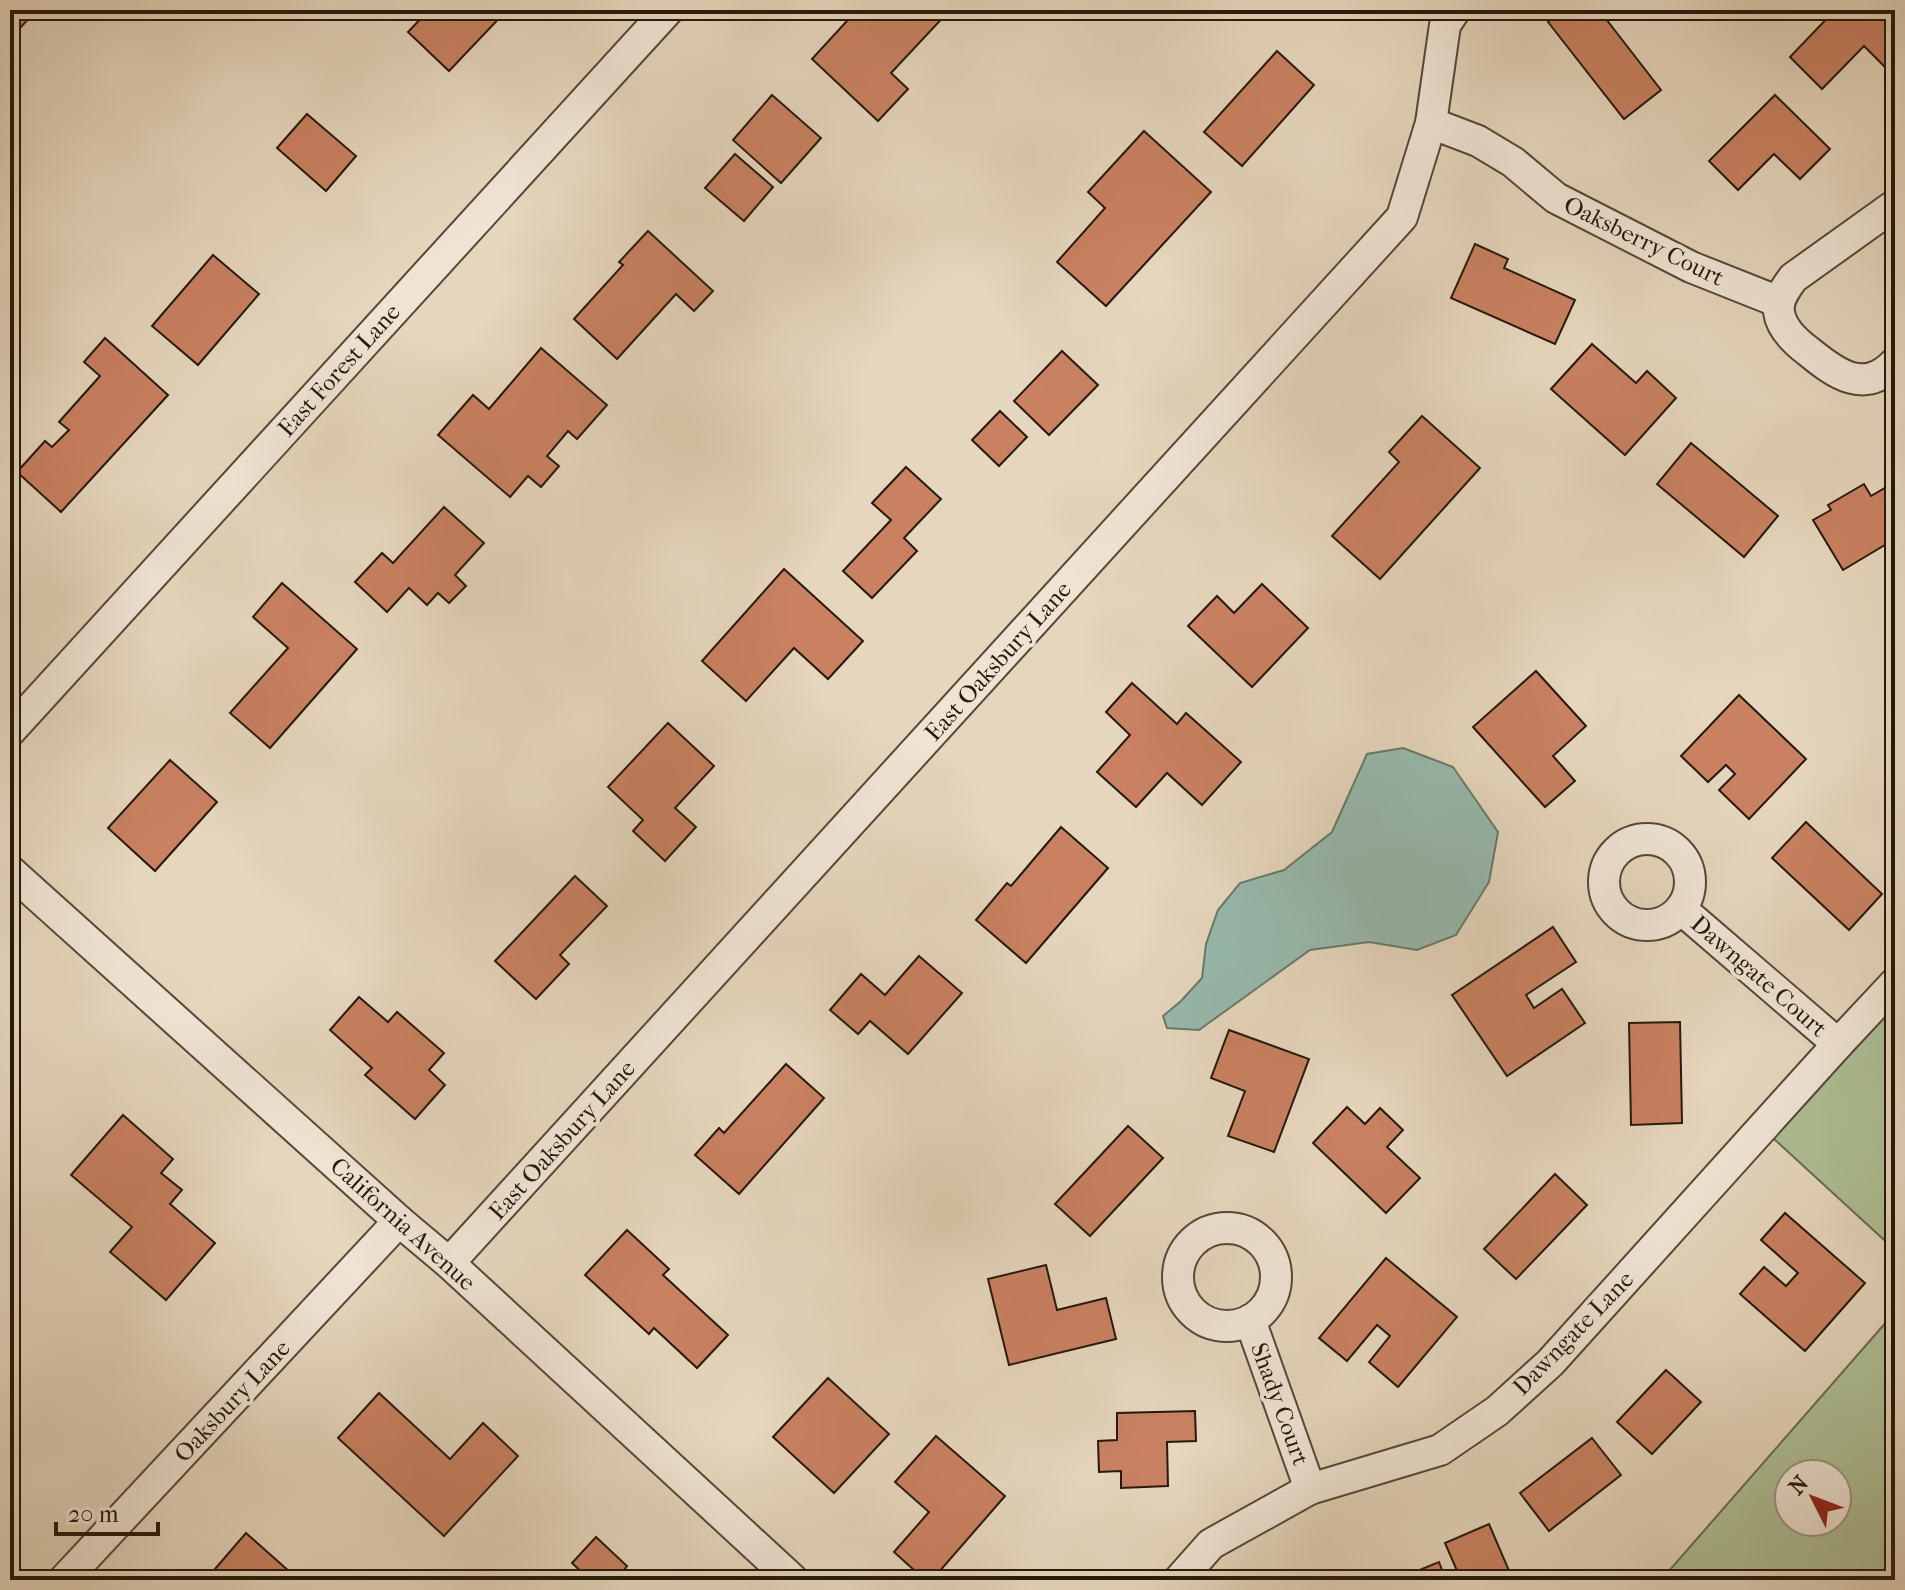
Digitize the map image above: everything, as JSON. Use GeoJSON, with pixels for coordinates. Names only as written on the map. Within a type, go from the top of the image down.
{"type":"FeatureCollection","features":[{"type":"Feature","properties":{"kind":"street","name":"East Forest Lane"},"geometry":{"type":"LineString","coordinates":[[10,731],[668,10]]}},
{"type":"Feature","properties":{"kind":"street","name":"East Oaksbury Lane"},"geometry":{"type":"LineString","coordinates":[[449,1263],[1402,217],[1431,123],[1445,25],[1455,10]]}},
{"type":"Feature","properties":{"kind":"street","name":"Oaksberry Court"},"geometry":{"type":"LineString","coordinates":[[1431,123],[1478,141],[1513,162],[1556,198],[1691,267],[1779,302]]}},
{"type":"Feature","properties":{"kind":"street"},"geometry":{"type":"LineString","coordinates":[[1895,205],[1793,278],[1779,302],[1779,314],[1789,333],[1833,371],[1863,379],[1885,373],[1895,363]]}},
{"type":"Feature","properties":{"kind":"street","name":"California Avenue"},"geometry":{"type":"LineString","coordinates":[[10,871],[449,1263],[793,1580]]}},
{"type":"Feature","properties":{"kind":"street","name":"Dawngate Court"},"geometry":{"type":"LineString","coordinates":[[1681,909],[1838,1044]]}},
{"type":"Feature","properties":{"kind":"street","name":"Dawngate Lane"},"geometry":{"type":"LineString","coordinates":[[1179,1580],[1211,1544],[1310,1489],[1440,1450],[1497,1411],[1550,1363],[1895,983]]}},
{"type":"Feature","properties":{"kind":"street","name":"Oaksbury Lane"},"geometry":{"type":"LineString","coordinates":[[64,1580],[399,1221]]}},
{"type":"Feature","properties":{"kind":"street","name":"Shady Court"},"geometry":{"type":"LineString","coordinates":[[1250,1320],[1310,1489]]}},
{"type":"Feature","properties":{"kind":"green space"},"geometry":{"type":"Polygon","coordinates":[[[1895,983],[1895,1250],[1762,1128],[1895,983]]]}},
{"type":"Feature","properties":{"kind":"green space"},"geometry":{"type":"Polygon","coordinates":[[[1895,1312],[1895,1580],[1661,1580],[1895,1312]]]}},
{"type":"Feature","properties":{"kind":"water"},"geometry":{"type":"Polygon","coordinates":[[[1403,748],[1453,767],[1498,832],[1489,882],[1456,935],[1417,950],[1369,942],[1310,950],[1199,1030],[1167,1028],[1163,1016],[1202,978],[1206,944],[1218,910],[1240,883],[1284,870],[1332,832],[1367,754],[1403,748]]]}},
{"type":"Feature","properties":{"kind":"building"},"geometry":{"type":"Polygon","coordinates":[[[10,10],[29,10],[33,14],[10,39],[10,10]]]}},
{"type":"Feature","properties":{"kind":"building"},"geometry":{"type":"Polygon","coordinates":[[[429,10],[507,10],[449,71],[408,32],[429,10]]]}},
{"type":"Feature","properties":{"kind":"building"},"geometry":{"type":"Polygon","coordinates":[[[857,10],[950,10],[891,73],[908,89],[878,121],[812,59],[857,10]]]}},
{"type":"Feature","properties":{"kind":"building"},"geometry":{"type":"Polygon","coordinates":[[[1563,10],[1599,10],[1661,90],[1624,119],[1548,22],[1563,10]]]}},
{"type":"Feature","properties":{"kind":"building"},"geometry":{"type":"Polygon","coordinates":[[[1835,10],[1895,10],[1895,59],[1886,68],[1864,46],[1822,89],[1790,57],[1835,10]]]}},
{"type":"Feature","properties":{"kind":"building"},"geometry":{"type":"Polygon","coordinates":[[[1277,51],[1314,85],[1242,166],[1204,132],[1277,51]]]}},
{"type":"Feature","properties":{"kind":"building"},"geometry":{"type":"Polygon","coordinates":[[[772,95],[821,138],[781,183],[733,140],[772,95]]]}},
{"type":"Feature","properties":{"kind":"building"},"geometry":{"type":"Polygon","coordinates":[[[1775,95],[1830,149],[1800,179],[1774,154],[1738,190],[1709,161],[1775,95]]]}},
{"type":"Feature","properties":{"kind":"building"},"geometry":{"type":"Polygon","coordinates":[[[307,114],[356,156],[326,191],[277,148],[307,114]]]}},
{"type":"Feature","properties":{"kind":"building"},"geometry":{"type":"Polygon","coordinates":[[[1144,131],[1211,192],[1106,306],[1057,262],[1105,208],[1088,192],[1144,131]]]}},
{"type":"Feature","properties":{"kind":"building"},"geometry":{"type":"Polygon","coordinates":[[[735,154],[773,187],[744,221],[705,188],[735,154]]]}},
{"type":"Feature","properties":{"kind":"building"},"geometry":{"type":"Polygon","coordinates":[[[648,231],[713,291],[694,311],[676,294],[617,359],[574,319],[623,265],[619,262],[648,231]]]}},
{"type":"Feature","properties":{"kind":"building"},"geometry":{"type":"Polygon","coordinates":[[[1475,244],[1508,259],[1504,268],[1575,300],[1555,344],[1451,298],[1475,244]]]}},
{"type":"Feature","properties":{"kind":"building"},"geometry":{"type":"Polygon","coordinates":[[[213,255],[259,294],[198,365],[152,326],[213,255]]]}},
{"type":"Feature","properties":{"kind":"building"},"geometry":{"type":"Polygon","coordinates":[[[105,338],[168,395],[61,512],[17,472],[45,441],[52,447],[69,430],[59,422],[100,376],[84,362],[105,338]]]}},
{"type":"Feature","properties":{"kind":"building"},"geometry":{"type":"Polygon","coordinates":[[[1592,344],[1636,383],[1647,371],[1676,398],[1625,455],[1551,389],[1592,344]]]}},
{"type":"Feature","properties":{"kind":"building"},"geometry":{"type":"Polygon","coordinates":[[[541,348],[607,405],[577,439],[568,431],[547,456],[559,466],[541,487],[528,476],[510,497],[438,435],[473,395],[489,409],[541,348]]]}},
{"type":"Feature","properties":{"kind":"building"},"geometry":{"type":"Polygon","coordinates":[[[1062,351],[1098,385],[1049,435],[1014,401],[1062,351]]]}},
{"type":"Feature","properties":{"kind":"building"},"geometry":{"type":"Polygon","coordinates":[[[1000,411],[1027,437],[999,466],[972,440],[1000,411]]]}},
{"type":"Feature","properties":{"kind":"building"},"geometry":{"type":"Polygon","coordinates":[[[1422,416],[1480,468],[1380,579],[1332,536],[1399,462],[1389,452],[1422,416]]]}},
{"type":"Feature","properties":{"kind":"building"},"geometry":{"type":"Polygon","coordinates":[[[1691,443],[1778,516],[1744,557],[1657,484],[1691,443]]]}},
{"type":"Feature","properties":{"kind":"building"},"geometry":{"type":"Polygon","coordinates":[[[906,467],[941,499],[904,538],[917,551],[872,598],[843,571],[891,520],[872,503],[906,467]]]}},
{"type":"Feature","properties":{"kind":"building"},"geometry":{"type":"Polygon","coordinates":[[[1895,482],[1895,539],[1843,570],[1813,520],[1831,510],[1828,505],[1864,484],[1871,496],[1895,482]]]}},
{"type":"Feature","properties":{"kind":"building"},"geometry":{"type":"Polygon","coordinates":[[[444,507],[484,543],[455,575],[466,586],[449,603],[438,593],[427,605],[409,588],[387,612],[355,582],[382,553],[393,563],[444,507]]]}},
{"type":"Feature","properties":{"kind":"building"},"geometry":{"type":"Polygon","coordinates":[[[784,569],[863,641],[828,679],[794,648],[746,701],[702,661],[784,569]]]}},
{"type":"Feature","properties":{"kind":"building"},"geometry":{"type":"Polygon","coordinates":[[[282,583],[357,649],[270,748],[230,713],[288,648],[253,617],[282,583]]]}},
{"type":"Feature","properties":{"kind":"building"},"geometry":{"type":"Polygon","coordinates":[[[1262,584],[1308,628],[1252,687],[1188,626],[1217,596],[1234,613],[1262,584]]]}},
{"type":"Feature","properties":{"kind":"building"},"geometry":{"type":"Polygon","coordinates":[[[1536,671],[1586,726],[1553,756],[1575,781],[1545,807],[1473,727],[1536,671]]]}},
{"type":"Feature","properties":{"kind":"building"},"geometry":{"type":"Polygon","coordinates":[[[1132,683],[1177,724],[1186,713],[1241,762],[1202,805],[1167,773],[1136,807],[1097,772],[1130,735],[1106,712],[1132,683]]]}},
{"type":"Feature","properties":{"kind":"building"},"geometry":{"type":"Polygon","coordinates":[[[1739,695],[1806,759],[1749,819],[1719,790],[1735,774],[1726,765],[1708,782],[1681,756],[1739,695]]]}},
{"type":"Feature","properties":{"kind":"building"},"geometry":{"type":"Polygon","coordinates":[[[668,723],[714,766],[675,808],[696,827],[665,861],[633,831],[643,820],[608,787],[668,723]]]}},
{"type":"Feature","properties":{"kind":"building"},"geometry":{"type":"Polygon","coordinates":[[[170,760],[217,802],[155,871],[108,828],[170,760]]]}},
{"type":"Feature","properties":{"kind":"building"},"geometry":{"type":"Polygon","coordinates":[[[1806,822],[1882,894],[1849,930],[1772,858],[1806,822]]]}},
{"type":"Feature","properties":{"kind":"building"},"geometry":{"type":"Polygon","coordinates":[[[1061,827],[1108,868],[1026,963],[976,920],[1007,883],[1011,886],[1061,827]]]}},
{"type":"Feature","properties":{"kind":"building"},"geometry":{"type":"Polygon","coordinates":[[[575,876],[607,906],[560,955],[569,964],[536,999],[495,961],[575,876]]]}},
{"type":"Feature","properties":{"kind":"building"},"geometry":{"type":"Polygon","coordinates":[[[1553,927],[1576,962],[1526,995],[1534,1008],[1562,989],[1585,1023],[1507,1076],[1452,995],[1553,927]]]}},
{"type":"Feature","properties":{"kind":"building"},"geometry":{"type":"Polygon","coordinates":[[[919,956],[962,993],[908,1054],[870,1021],[858,1034],[830,1010],[861,974],[885,995],[919,956]]]}},
{"type":"Feature","properties":{"kind":"building"},"geometry":{"type":"Polygon","coordinates":[[[359,997],[388,1022],[397,1012],[444,1053],[429,1070],[445,1085],[415,1119],[365,1075],[372,1068],[330,1030],[359,997]]]}},
{"type":"Feature","properties":{"kind":"building"},"geometry":{"type":"Polygon","coordinates":[[[1680,1022],[1682,1123],[1631,1125],[1629,1023],[1680,1022]]]}},
{"type":"Feature","properties":{"kind":"building"},"geometry":{"type":"Polygon","coordinates":[[[1229,1030],[1309,1059],[1274,1152],[1228,1136],[1245,1091],[1211,1078],[1229,1030]]]}},
{"type":"Feature","properties":{"kind":"building"},"geometry":{"type":"Polygon","coordinates":[[[786,1064],[824,1098],[739,1194],[695,1155],[719,1128],[724,1133],[786,1064]]]}},
{"type":"Feature","properties":{"kind":"building"},"geometry":{"type":"Polygon","coordinates":[[[1347,1107],[1365,1124],[1380,1108],[1403,1130],[1387,1147],[1420,1178],[1386,1213],[1313,1143],[1347,1107]]]}},
{"type":"Feature","properties":{"kind":"building"},"geometry":{"type":"Polygon","coordinates":[[[123,1115],[173,1159],[161,1173],[182,1190],[170,1204],[215,1243],[166,1300],[110,1252],[132,1227],[71,1175],[123,1115]]]}},
{"type":"Feature","properties":{"kind":"building"},"geometry":{"type":"Polygon","coordinates":[[[1128,1126],[1163,1158],[1090,1236],[1055,1204],[1128,1126]]]}},
{"type":"Feature","properties":{"kind":"building"},"geometry":{"type":"Polygon","coordinates":[[[1555,1174],[1587,1205],[1516,1279],[1484,1249],[1555,1174]]]}},
{"type":"Feature","properties":{"kind":"building"},"geometry":{"type":"Polygon","coordinates":[[[1785,1213],[1865,1283],[1805,1351],[1740,1294],[1764,1267],[1786,1286],[1798,1273],[1761,1240],[1785,1213]]]}},
{"type":"Feature","properties":{"kind":"building"},"geometry":{"type":"Polygon","coordinates":[[[627,1230],[669,1269],[663,1275],[728,1335],[697,1368],[654,1328],[649,1334],[585,1275],[627,1230]]]}},
{"type":"Feature","properties":{"kind":"building"},"geometry":{"type":"Polygon","coordinates":[[[1386,1258],[1457,1317],[1398,1387],[1369,1362],[1390,1336],[1377,1325],[1347,1361],[1319,1338],[1386,1258]]]}},
{"type":"Feature","properties":{"kind":"building"},"geometry":{"type":"Polygon","coordinates":[[[1046,1265],[1057,1310],[1106,1298],[1116,1339],[1009,1365],[988,1279],[1046,1265]]]}},
{"type":"Feature","properties":{"kind":"building"},"geometry":{"type":"Polygon","coordinates":[[[1666,1370],[1701,1402],[1652,1454],[1617,1422],[1666,1370]]]}},
{"type":"Feature","properties":{"kind":"building"},"geometry":{"type":"Polygon","coordinates":[[[828,1378],[889,1434],[834,1493],[773,1437],[828,1378]]]}},
{"type":"Feature","properties":{"kind":"building"},"geometry":{"type":"Polygon","coordinates":[[[379,1393],[450,1459],[483,1423],[518,1456],[444,1536],[338,1438],[379,1393]]]}},
{"type":"Feature","properties":{"kind":"building"},"geometry":{"type":"Polygon","coordinates":[[[1195,1411],[1196,1441],[1167,1442],[1168,1486],[1121,1488],[1121,1471],[1099,1472],[1098,1441],[1117,1440],[1117,1413],[1195,1411]]]}},
{"type":"Feature","properties":{"kind":"building"},"geometry":{"type":"Polygon","coordinates":[[[936,1436],[1005,1496],[932,1580],[925,1580],[894,1552],[929,1512],[895,1482],[936,1436]]]}},
{"type":"Feature","properties":{"kind":"building"},"geometry":{"type":"Polygon","coordinates":[[[1592,1438],[1621,1475],[1549,1531],[1520,1493],[1592,1438]]]}},
{"type":"Feature","properties":{"kind":"building"},"geometry":{"type":"Polygon","coordinates":[[[1489,1524],[1513,1580],[1461,1580],[1445,1543],[1489,1524]]]}},
{"type":"Feature","properties":{"kind":"building"},"geometry":{"type":"Polygon","coordinates":[[[246,1533],[299,1580],[217,1580],[222,1575],[215,1569],[246,1533]]]}},
{"type":"Feature","properties":{"kind":"building"},"geometry":{"type":"Polygon","coordinates":[[[596,1537],[627,1566],[620,1575],[626,1580],[590,1580],[572,1563],[596,1537]]]}},
{"type":"Feature","properties":{"kind":"building"},"geometry":{"type":"Polygon","coordinates":[[[1439,1562],[1446,1580],[1397,1579],[1439,1562]]]}}]}
